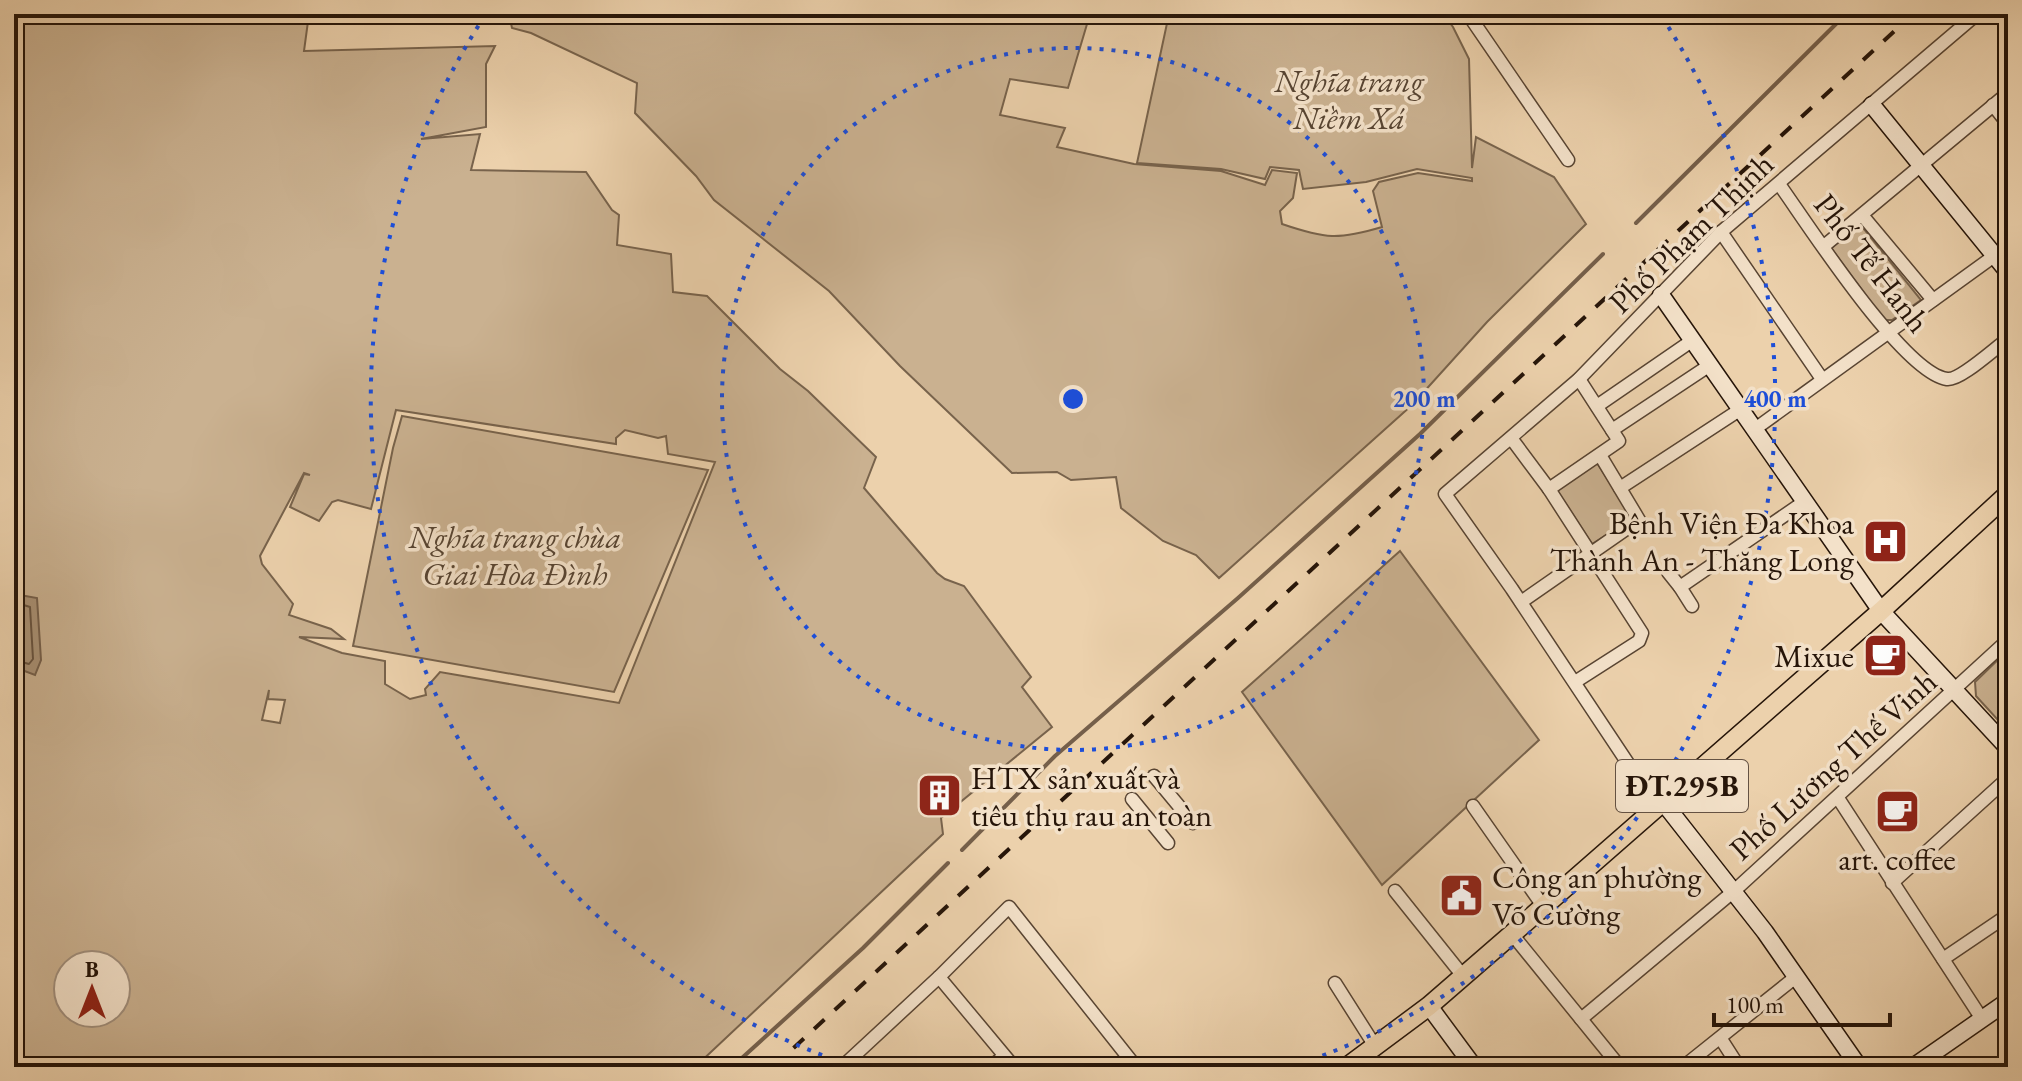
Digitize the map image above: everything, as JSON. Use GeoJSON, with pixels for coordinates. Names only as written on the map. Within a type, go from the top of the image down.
{"type":"FeatureCollection","features":[{"type":"Feature","properties":{"kind":"main road","name":"ĐT.295B"},"geometry":{"type":"LineString","coordinates":[[1347,1067],[1429,1006],[1881,611],[2008,494]]}},
{"type":"Feature","properties":{"kind":"street"},"geometry":{"type":"LineString","coordinates":[[1468,14],[1568,160]]}},
{"type":"Feature","properties":{"kind":"street","name":"Phố Phạm Thịnh"},"geometry":{"type":"LineString","coordinates":[[1521,602],[1445,494],[1579,379],[1721,232],[1977,14]]}},
{"type":"Feature","properties":{"kind":"street"},"geometry":{"type":"LineString","coordinates":[[1824,246],[2008,93]]}},
{"type":"Feature","properties":{"kind":"street"},"geometry":{"type":"LineString","coordinates":[[1872,105],[1922,165],[2002,250],[2008,272]]}},
{"type":"Feature","properties":{"kind":"street"},"geometry":{"type":"LineString","coordinates":[[1993,105],[2008,124]]}},
{"type":"Feature","properties":{"kind":"street","name":"Phố Tế Hanh"},"geometry":{"type":"LineString","coordinates":[[1779,184],[1887,333],[1924,367],[1950,380],[2008,339]]}},
{"type":"Feature","properties":{"kind":"street","name":"Phố Tế Hanh"},"geometry":{"type":"LineString","coordinates":[[1862,215],[1933,300]]}},
{"type":"Feature","properties":{"kind":"street"},"geometry":{"type":"LineString","coordinates":[[1721,232],[1822,379]]}},
{"type":"Feature","properties":{"kind":"street"},"geometry":{"type":"LineString","coordinates":[[1755,429],[2002,250]]}},
{"type":"Feature","properties":{"kind":"street"},"geometry":{"type":"LineString","coordinates":[[1661,295],[1881,611],[2008,748]]}},
{"type":"Feature","properties":{"kind":"street"},"geometry":{"type":"LineString","coordinates":[[1597,406],[1693,340]]}},
{"type":"Feature","properties":{"kind":"street"},"geometry":{"type":"LineString","coordinates":[[1612,430],[1710,365]]}},
{"type":"Feature","properties":{"kind":"street"},"geometry":{"type":"LineString","coordinates":[[1549,489],[1619,441],[1579,379]]}},
{"type":"Feature","properties":{"kind":"street"},"geometry":{"type":"LineString","coordinates":[[1620,488],[1741,409]]}},
{"type":"Feature","properties":{"kind":"street"},"geometry":{"type":"LineString","coordinates":[[1511,438],[1549,489],[1640,628],[1642,637],[1575,682]]}},
{"type":"Feature","properties":{"kind":"street"},"geometry":{"type":"LineString","coordinates":[[1600,455],[1639,520],[1521,602],[1620,754],[1734,891],[1859,1067]]}},
{"type":"Feature","properties":{"kind":"street"},"geometry":{"type":"LineString","coordinates":[[1680,587],[1804,502]]}},
{"type":"Feature","properties":{"kind":"street"},"geometry":{"type":"LineString","coordinates":[[1668,572],[1692,606]]}},
{"type":"Feature","properties":{"kind":"street","name":"Phố Lương Thế Vinh"},"geometry":{"type":"LineString","coordinates":[[1581,1019],[1734,891],[2008,640]]}},
{"type":"Feature","properties":{"kind":"street"},"geometry":{"type":"LineString","coordinates":[[1154,776],[1193,823]]}},
{"type":"Feature","properties":{"kind":"street"},"geometry":{"type":"LineString","coordinates":[[1892,883],[2008,778]]}},
{"type":"Feature","properties":{"kind":"street"},"geometry":{"type":"LineString","coordinates":[[1838,798],[1982,1019]]}},
{"type":"Feature","properties":{"kind":"street"},"geometry":{"type":"LineString","coordinates":[[1132,799],[1168,843]]}},
{"type":"Feature","properties":{"kind":"street"},"geometry":{"type":"LineString","coordinates":[[1473,806],[1543,906]]}},
{"type":"Feature","properties":{"kind":"street"},"geometry":{"type":"LineString","coordinates":[[1395,891],[1463,976]]}},
{"type":"Feature","properties":{"kind":"street"},"geometry":{"type":"LineString","coordinates":[[842,1067],[1009,907],[1136,1067]]}},
{"type":"Feature","properties":{"kind":"street"},"geometry":{"type":"LineString","coordinates":[[1943,959],[2008,915]]}},
{"type":"Feature","properties":{"kind":"street"},"geometry":{"type":"LineString","coordinates":[[1512,934],[1620,1067]]}},
{"type":"Feature","properties":{"kind":"street"},"geometry":{"type":"LineString","coordinates":[[1683,1067],[1797,976]]}},
{"type":"Feature","properties":{"kind":"street"},"geometry":{"type":"LineString","coordinates":[[939,977],[1014,1067]]}},
{"type":"Feature","properties":{"kind":"street"},"geometry":{"type":"LineString","coordinates":[[1335,983],[1375,1046]]}},
{"type":"Feature","properties":{"kind":"street"},"geometry":{"type":"LineString","coordinates":[[1913,1067],[2008,1001]]}},
{"type":"Feature","properties":{"kind":"street"},"geometry":{"type":"LineString","coordinates":[[1429,1006],[1474,1067]]}},
{"type":"Feature","properties":{"kind":"street"},"geometry":{"type":"LineString","coordinates":[[1721,1039],[1739,1067]]}},
{"type":"Feature","properties":{"kind":"street"},"geometry":{"type":"LineString","coordinates":[[991,1067],[1004,1056]]}},
{"type":"Feature","properties":{"kind":"green space"},"geometry":{"type":"Polygon","coordinates":[[[14,14],[309,14],[304,51],[495,46],[486,64],[486,127],[421,139],[480,134],[471,170],[586,172],[612,210],[619,215],[617,245],[671,254],[673,292],[707,296],[780,369],[808,391],[876,457],[864,488],[937,573],[964,586],[1031,677],[1022,687],[1052,727],[941,818],[943,834],[695,1067],[14,1067],[14,728],[23,696],[14,692],[14,667],[35,674],[37,599],[14,594],[14,14]],[[396,410],[371,509],[338,500],[332,502],[319,521],[290,507],[304,474],[310,475],[304,473],[260,556],[262,564],[293,604],[289,615],[331,629],[344,639],[299,637],[342,653],[385,661],[385,684],[410,699],[426,695],[425,689],[440,672],[619,703],[715,462],[668,454],[666,436],[658,438],[625,430],[616,438],[616,444],[396,410]],[[269,690],[262,720],[280,723],[285,700],[268,699],[269,690]]]}},
{"type":"Feature","properties":{"kind":"green space","name":"Nghĩa trang Niềm Xá"},"geometry":{"type":"Polygon","coordinates":[[[509,14],[1090,14],[1068,88],[1010,79],[1000,115],[1065,128],[1057,147],[1134,164],[1221,171],[1265,185],[1272,170],[1297,173],[1293,198],[1280,211],[1282,224],[1310,233],[1343,236],[1382,227],[1373,191],[1379,182],[1418,173],[1472,181],[1472,178],[1417,169],[1366,182],[1303,189],[1299,170],[1270,167],[1265,179],[1221,169],[1137,163],[1169,14],[1443,14],[1469,59],[1472,168],[1476,137],[1554,177],[1586,224],[1487,322],[1412,405],[1219,578],[1196,555],[1163,541],[1121,508],[1116,477],[1071,480],[1057,472],[1012,473],[900,366],[829,291],[714,200],[696,176],[635,113],[637,83],[531,33],[512,28],[509,14]]]}},
{"type":"Feature","properties":{"kind":"green space"},"geometry":{"type":"Polygon","coordinates":[[[1860,224],[1921,300],[1892,320],[1884,320],[1831,248],[1860,224]]]}},
{"type":"Feature","properties":{"kind":"green space","name":"Nghĩa trang chùa Giai Hòa Đình"},"geometry":{"type":"Polygon","coordinates":[[[402,416],[708,470],[614,692],[353,646],[402,416]]]}},
{"type":"Feature","properties":{"kind":"green space"},"geometry":{"type":"Polygon","coordinates":[[[1597,463],[1633,518],[1592,544],[1556,489],[1597,463]]]}},
{"type":"Feature","properties":{"kind":"green space"},"geometry":{"type":"Polygon","coordinates":[[[1400,551],[1539,740],[1382,885],[1242,692],[1400,551]]]}},
{"type":"Feature","properties":{"kind":"green space"},"geometry":{"type":"Polygon","coordinates":[[[2008,650],[2008,731],[1976,696],[1975,682],[2008,650]]]}},
{"type":"Feature","properties":{"kind":"water"},"geometry":{"type":"Polygon","coordinates":[[[14,594],[37,598],[41,660],[35,675],[14,667],[14,594]]]}},
{"type":"Feature","properties":{"kind":"waterway"},"geometry":{"type":"LineString","coordinates":[[1636,223],[1846,14]]}},
{"type":"Feature","properties":{"kind":"waterway"},"geometry":{"type":"LineString","coordinates":[[962,850],[1055,756],[1238,598],[1420,434],[1603,254]]}},
{"type":"Feature","properties":{"kind":"waterway"},"geometry":{"type":"LineString","coordinates":[[732,1067],[863,948],[948,863]]}},
{"type":"Feature","properties":{"kind":"railway"},"geometry":{"type":"LineString","coordinates":[[773,1067],[1913,14]]}},
{"type":"Feature","properties":{"kind":"place","name":"Bệnh Viện Đa Khoa Thành An - Thăng Long"},"geometry":{"type":"Point","coordinates":[1885,541]}},
{"type":"Feature","properties":{"kind":"place","name":"Mixue"},"geometry":{"type":"Point","coordinates":[1885,656]}},
{"type":"Feature","properties":{"kind":"place","name":"HTX sản xuất và tiêu thụ rau an toàn"},"geometry":{"type":"Point","coordinates":[940,796]}},
{"type":"Feature","properties":{"kind":"place","name":"art. coffee"},"geometry":{"type":"Point","coordinates":[1897,812]}},
{"type":"Feature","properties":{"kind":"place","name":"Công an phường Võ Cường"},"geometry":{"type":"Point","coordinates":[1461,895]}}]}
